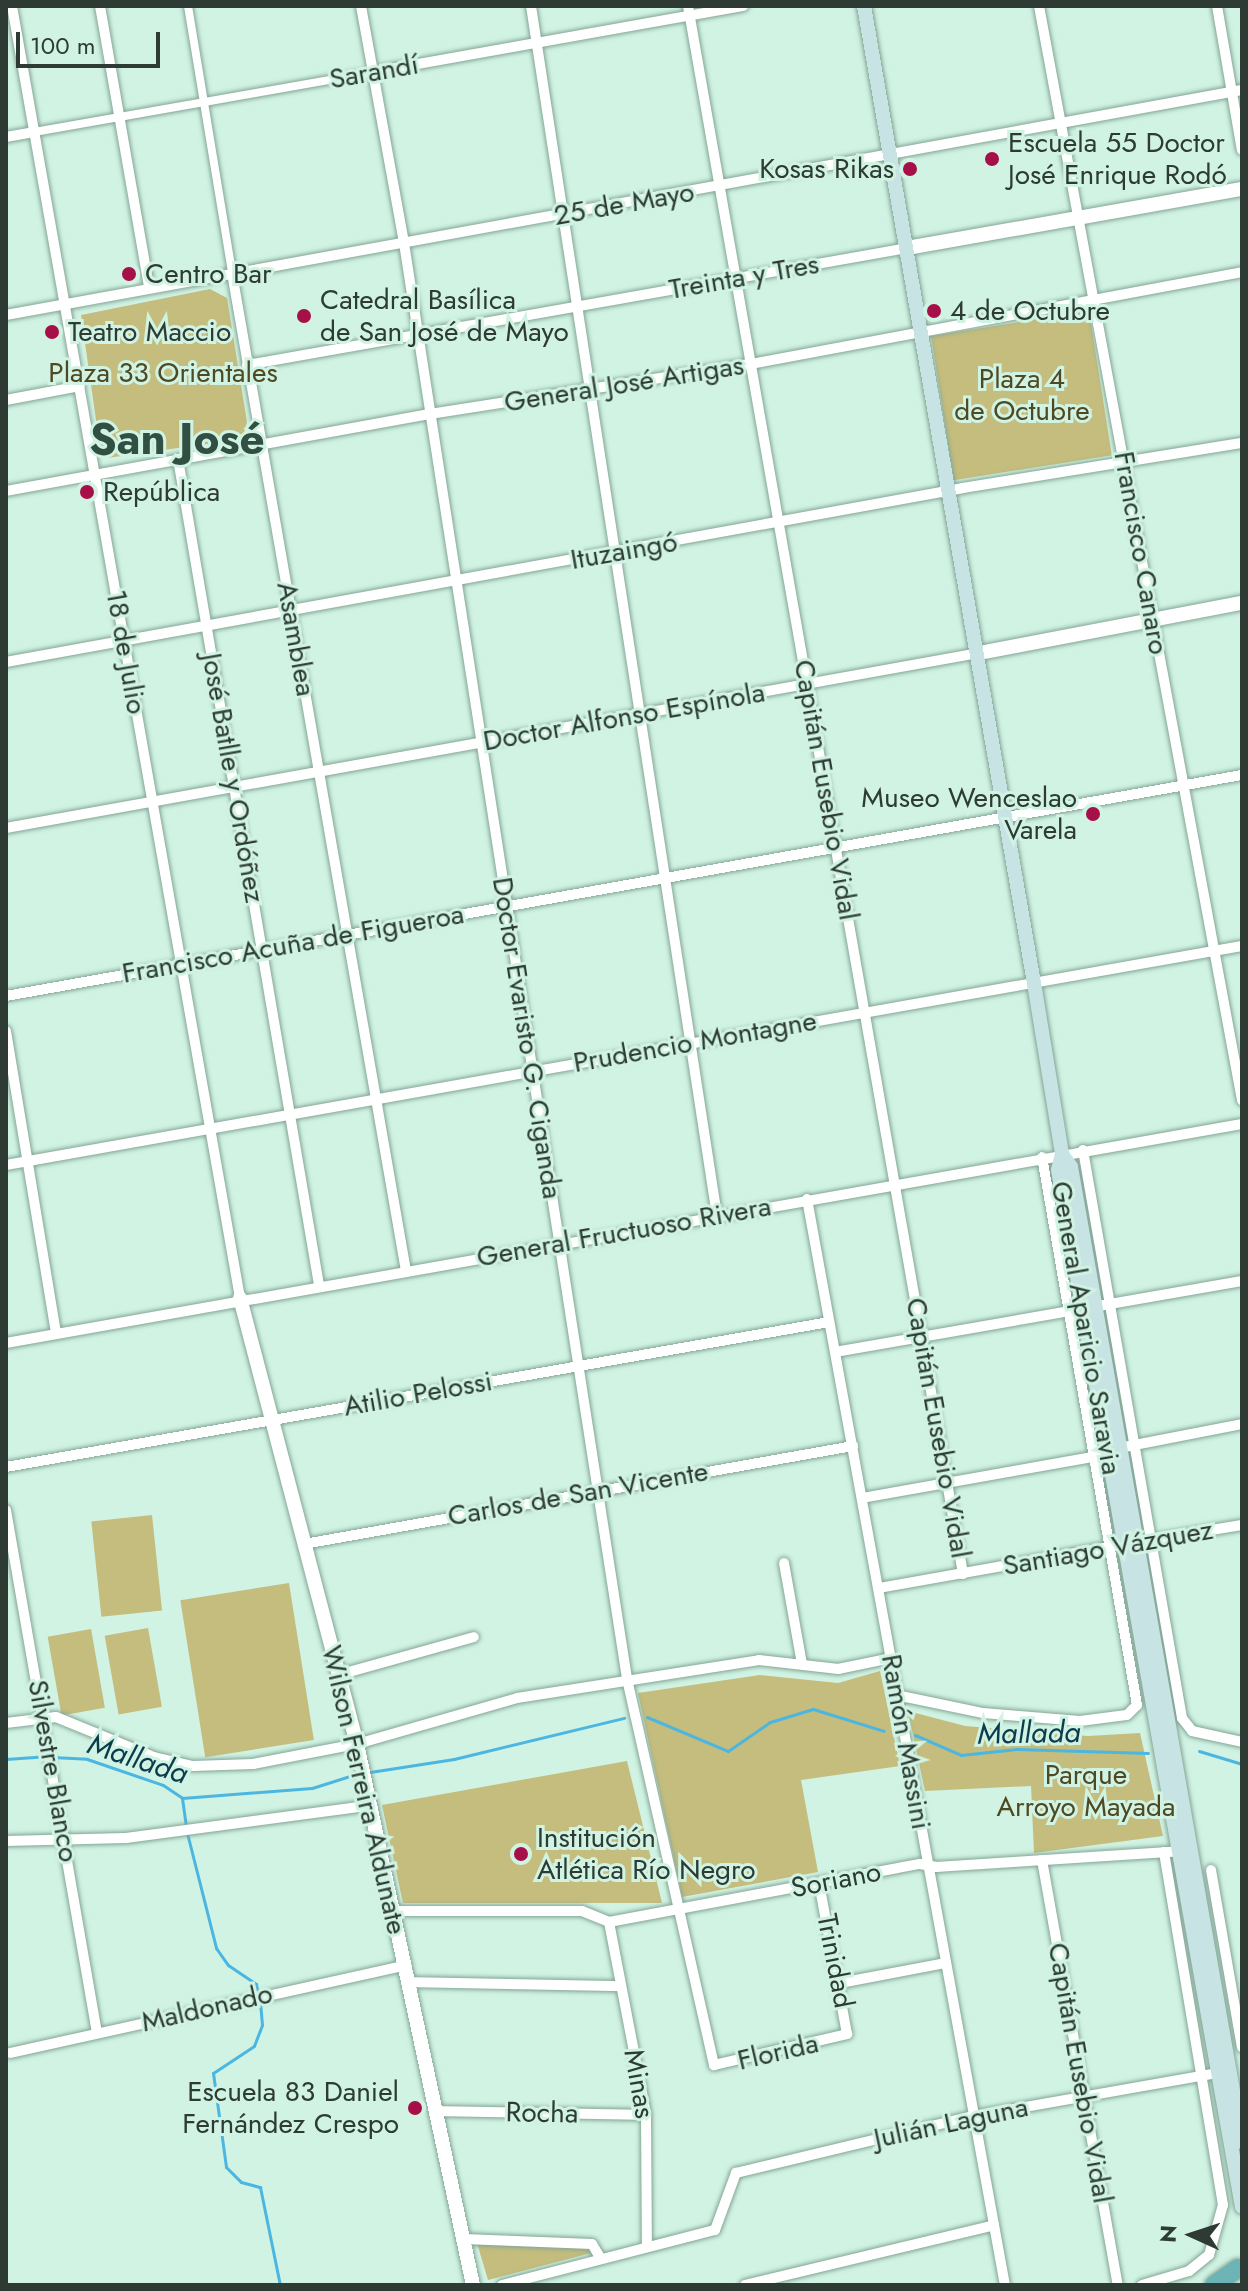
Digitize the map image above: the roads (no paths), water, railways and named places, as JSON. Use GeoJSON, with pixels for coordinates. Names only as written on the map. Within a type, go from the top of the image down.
{"type":"FeatureCollection","features":[{"type":"Feature","properties":{"kind":"highway"},"geometry":{"type":"LineString","coordinates":[[1214,2285],[1240,2272]]}},
{"type":"Feature","properties":{"kind":"main road","name":"General Aparicio Saravia"},"geometry":{"type":"LineString","coordinates":[[864,6],[979,653],[1062,1154],[1071,1167],[1082,1310],[1176,1852],[1241,2203]]}},
{"type":"Feature","properties":{"kind":"main road","name":"General Aparicio Saravia"},"geometry":{"type":"LineString","coordinates":[[1176,1852],[1225,2050],[1216,2073],[1242,2142]]}},
{"type":"Feature","properties":{"kind":"street","name":"18 de Julio"},"geometry":{"type":"LineString","coordinates":[[12,6],[240,1298]]}},
{"type":"Feature","properties":{"kind":"street"},"geometry":{"type":"LineString","coordinates":[[100,6],[149,288]]}},
{"type":"Feature","properties":{"kind":"street","name":"Asamblea"},"geometry":{"type":"LineString","coordinates":[[188,6],[247,365],[406,1271]]}},
{"type":"Feature","properties":{"kind":"street","name":"Doctor Evaristo G. Ciganda"},"geometry":{"type":"LineString","coordinates":[[361,6],[404,243],[627,1679],[676,1911],[714,2065]]}},
{"type":"Feature","properties":{"kind":"street"},"geometry":{"type":"LineString","coordinates":[[531,6],[594,390],[665,877],[694,1042],[717,1216]]}},
{"type":"Feature","properties":{"kind":"street","name":"Sarandí"},"geometry":{"type":"LineString","coordinates":[[6,137],[538,45],[688,11],[743,6]]}},
{"type":"Feature","properties":{"kind":"street","name":"Francisco Canaro"},"geometry":{"type":"LineString","coordinates":[[1039,6],[1096,298],[1182,786],[1242,1100]]}},
{"type":"Feature","properties":{"kind":"street"},"geometry":{"type":"LineString","coordinates":[[1217,6],[1237,91],[1242,150]]}},
{"type":"Feature","properties":{"kind":"street","name":"Capitán Eusebio Vidal"},"geometry":{"type":"LineString","coordinates":[[688,11],[722,187],[963,1574]]}},
{"type":"Feature","properties":{"kind":"street","name":"25 de Mayo"},"geometry":{"type":"LineString","coordinates":[[6,315],[1237,91]]}},
{"type":"Feature","properties":{"kind":"street","name":"Treinta y Tres"},"geometry":{"type":"LineString","coordinates":[[247,365],[1242,189]]}},
{"type":"Feature","properties":{"kind":"street","name":"General José Artigas"},"geometry":{"type":"LineString","coordinates":[[6,491],[430,414],[751,364],[1242,272]]}},
{"type":"Feature","properties":{"kind":"street"},"geometry":{"type":"LineString","coordinates":[[6,400],[80,386]]}},
{"type":"Feature","properties":{"kind":"street","name":"Ituzaingó"},"geometry":{"type":"LineString","coordinates":[[6,662],[779,524],[949,490],[1242,443]]}},
{"type":"Feature","properties":{"kind":"street","name":"José Batlle y Ordóñez"},"geometry":{"type":"LineString","coordinates":[[178,459],[319,1285]]}},
{"type":"Feature","properties":{"kind":"street","name":"Doctor Alfonso Espínola"},"geometry":{"type":"LineString","coordinates":[[6,828],[808,685],[1242,603]]}},
{"type":"Feature","properties":{"kind":"street","name":"Francisco Acuña de Figueroa"},"geometry":{"type":"LineString","coordinates":[[6,996],[836,845],[1242,775]]}},
{"type":"Feature","properties":{"kind":"street","name":"Prudencio Montagne"},"geometry":{"type":"LineString","coordinates":[[6,1165],[1242,946]]}},
{"type":"Feature","properties":{"kind":"street"},"geometry":{"type":"LineString","coordinates":[[6,1031],[56,1332]]}},
{"type":"Feature","properties":{"kind":"street","name":"General Fructuoso Rivera"},"geometry":{"type":"LineString","coordinates":[[6,1343],[240,1298],[1242,1124]]}},
{"type":"Feature","properties":{"kind":"street","name":"General Aparicio Saravia"},"geometry":{"type":"LineString","coordinates":[[1083,1150],[1182,1718],[1192,1731],[1242,1742]]}},
{"type":"Feature","properties":{"kind":"street","name":"General Aparicio Saravia"},"geometry":{"type":"LineString","coordinates":[[896,1695],[983,1713],[1080,1721],[1127,1715],[1137,1705],[1123,1545],[1082,1310],[1042,1157]]}},
{"type":"Feature","properties":{"kind":"street","name":"Ramón Massini"},"geometry":{"type":"LineString","coordinates":[[807,1199],[1005,2285]]}},
{"type":"Feature","properties":{"kind":"street"},"geometry":{"type":"LineString","coordinates":[[835,1352],[1242,1281]]}},
{"type":"Feature","properties":{"kind":"street","name":"Wilson Ferreira Aldunate"},"geometry":{"type":"LineString","coordinates":[[240,1298],[372,1805],[473,2285]]}},
{"type":"Feature","properties":{"kind":"street","name":"Atilio Pelossi"},"geometry":{"type":"LineString","coordinates":[[6,1467],[829,1322]]}},
{"type":"Feature","properties":{"kind":"street"},"geometry":{"type":"LineString","coordinates":[[862,1498],[1107,1453],[1242,1424]]}},
{"type":"Feature","properties":{"kind":"street","name":"Carlos de San Vicente"},"geometry":{"type":"LineString","coordinates":[[304,1544],[853,1446]]}},
{"type":"Feature","properties":{"kind":"street","name":"Silvestre Blanco"},"geometry":{"type":"LineString","coordinates":[[6,1510],[97,2033]]}},
{"type":"Feature","properties":{"kind":"street","name":"Santiago Vázquez"},"geometry":{"type":"LineString","coordinates":[[879,1588],[1242,1525]]}},
{"type":"Feature","properties":{"kind":"street"},"geometry":{"type":"LineString","coordinates":[[784,1563],[802,1664]]}},
{"type":"Feature","properties":{"kind":"street"},"geometry":{"type":"LineString","coordinates":[[338,1675],[474,1637]]}},
{"type":"Feature","properties":{"kind":"street"},"geometry":{"type":"LineString","coordinates":[[6,1723],[43,1716],[154,1757],[193,1766],[253,1764],[357,1744],[517,1698],[627,1679],[759,1660],[838,1669],[891,1658]]}},
{"type":"Feature","properties":{"kind":"street"},"geometry":{"type":"LineString","coordinates":[[6,1841],[177,1832],[372,1805]]}},
{"type":"Feature","properties":{"kind":"street","name":"Soriano"},"geometry":{"type":"LineString","coordinates":[[393,1911],[582,1911],[609,1922],[928,1865],[1176,1852]]}},
{"type":"Feature","properties":{"kind":"street","name":"Capitán Eusebio Vidal"},"geometry":{"type":"LineString","coordinates":[[1042,1860],[1118,2285]]}},
{"type":"Feature","properties":{"kind":"street"},"geometry":{"type":"LineString","coordinates":[[1211,1870],[1242,2047],[1225,2050]]}},
{"type":"Feature","properties":{"kind":"street","name":"Trinidad"},"geometry":{"type":"LineString","coordinates":[[819,1883],[848,2028],[843,2038]]}},
{"type":"Feature","properties":{"kind":"street","name":"Minas"},"geometry":{"type":"LineString","coordinates":[[609,1922],[646,2115],[647,2247]]}},
{"type":"Feature","properties":{"kind":"street"},"geometry":{"type":"LineString","coordinates":[[840,1983],[946,1963]]}},
{"type":"Feature","properties":{"kind":"street","name":"Maldonado"},"geometry":{"type":"LineString","coordinates":[[10,2053],[406,1965]]}},
{"type":"Feature","properties":{"kind":"street"},"geometry":{"type":"LineString","coordinates":[[409,1982],[620,1986]]}},
{"type":"Feature","properties":{"kind":"street","name":"Florida"},"geometry":{"type":"LineString","coordinates":[[714,2065],[843,2038]]}},
{"type":"Feature","properties":{"kind":"street","name":"General Aparicio Saravia"},"geometry":{"type":"LineString","coordinates":[[1142,2285],[1189,2271],[1217,2242],[1223,2188],[1216,2073]]}},
{"type":"Feature","properties":{"kind":"street","name":"Julián Laguna"},"geometry":{"type":"LineString","coordinates":[[647,2247],[715,2230],[736,2173],[974,2116],[1216,2073]]}},
{"type":"Feature","properties":{"kind":"street","name":"Rocha"},"geometry":{"type":"LineString","coordinates":[[438,2111],[646,2115]]}},
{"type":"Feature","properties":{"kind":"street"},"geometry":{"type":"LineString","coordinates":[[745,2285],[994,2225]]}},
{"type":"Feature","properties":{"kind":"street"},"geometry":{"type":"LineString","coordinates":[[464,2239],[592,2244],[601,2259]]}},
{"type":"Feature","properties":{"kind":"street"},"geometry":{"type":"LineString","coordinates":[[502,2285],[647,2247]]}},
{"type":"Feature","properties":{"kind":"waterway","name":"Mallada"},"geometry":{"type":"LineString","coordinates":[[647,1717],[728,1751],[770,1722],[813,1709],[884,1731]]}},
{"type":"Feature","properties":{"kind":"waterway","name":"Mallada"},"geometry":{"type":"LineString","coordinates":[[370,1772],[454,1759],[624,1718]]}},
{"type":"Feature","properties":{"kind":"waterway","name":"Mallada"},"geometry":{"type":"LineString","coordinates":[[915,1735],[961,1755],[1017,1749],[1148,1753]]}},
{"type":"Feature","properties":{"kind":"waterway","name":"Mallada"},"geometry":{"type":"LineString","coordinates":[[1199,1751],[1242,1764]]}},
{"type":"Feature","properties":{"kind":"waterway","name":"Mallada"},"geometry":{"type":"LineString","coordinates":[[6,1759],[45,1756]]}},
{"type":"Feature","properties":{"kind":"waterway","name":"Mallada"},"geometry":{"type":"LineString","coordinates":[[52,1757],[87,1759],[163,1785],[182,1798],[312,1788],[353,1775]]}},
{"type":"Feature","properties":{"kind":"waterway"},"geometry":{"type":"LineString","coordinates":[[182,1798],[186,1825]]}},
{"type":"Feature","properties":{"kind":"waterway"},"geometry":{"type":"LineString","coordinates":[[187,1833],[216,1948],[228,1965],[256,1984],[258,1995]]}},
{"type":"Feature","properties":{"kind":"waterway"},"geometry":{"type":"LineString","coordinates":[[260,2002],[262,2025],[254,2046],[213,2073],[226,2167],[241,2182],[260,2187],[280,2285]]}},
{"type":"Feature","properties":{"kind":"place","name":"Escuela 55 Doctor José Enrique Rodó"},"geometry":{"type":"Point","coordinates":[992,159]}},
{"type":"Feature","properties":{"kind":"place","name":"Kosas Rikas"},"geometry":{"type":"Point","coordinates":[910,169]}},
{"type":"Feature","properties":{"kind":"place","name":"Centro Bar"},"geometry":{"type":"Point","coordinates":[129,274]}},
{"type":"Feature","properties":{"kind":"place","name":"4 de Octubre"},"geometry":{"type":"Point","coordinates":[934,311]}},
{"type":"Feature","properties":{"kind":"place","name":"Catedral Basílica de San José de Mayo"},"geometry":{"type":"Point","coordinates":[304,316]}},
{"type":"Feature","properties":{"kind":"place","name":"Teatro Maccio"},"geometry":{"type":"Point","coordinates":[52,332]}},
{"type":"Feature","properties":{"kind":"place","name":"República"},"geometry":{"type":"Point","coordinates":[87,492]}},
{"type":"Feature","properties":{"kind":"place","name":"Museo Wenceslao Varela"},"geometry":{"type":"Point","coordinates":[1093,814]}},
{"type":"Feature","properties":{"kind":"place","name":"Institución Atlética Río Negro"},"geometry":{"type":"Point","coordinates":[521,1854]}},
{"type":"Feature","properties":{"kind":"place","name":"Escuela 83 Daniel Fernández Crespo"},"geometry":{"type":"Point","coordinates":[415,2108]}},
{"type":"Feature","properties":{"kind":"district","name":"San José"},"geometry":{"type":"Point","coordinates":[177,439]}},
{"type":"Feature","properties":{"kind":"park label","name":"Plaza 33 Orientales"},"geometry":{"type":"Point","coordinates":[163,373]}},
{"type":"Feature","properties":{"kind":"park label","name":"Plaza 4 de Octubre"},"geometry":{"type":"Point","coordinates":[1022,395]}},
{"type":"Feature","properties":{"kind":"park label","name":"Parque Arroyo Mayada"},"geometry":{"type":"Point","coordinates":[1086,1791]}}]}
